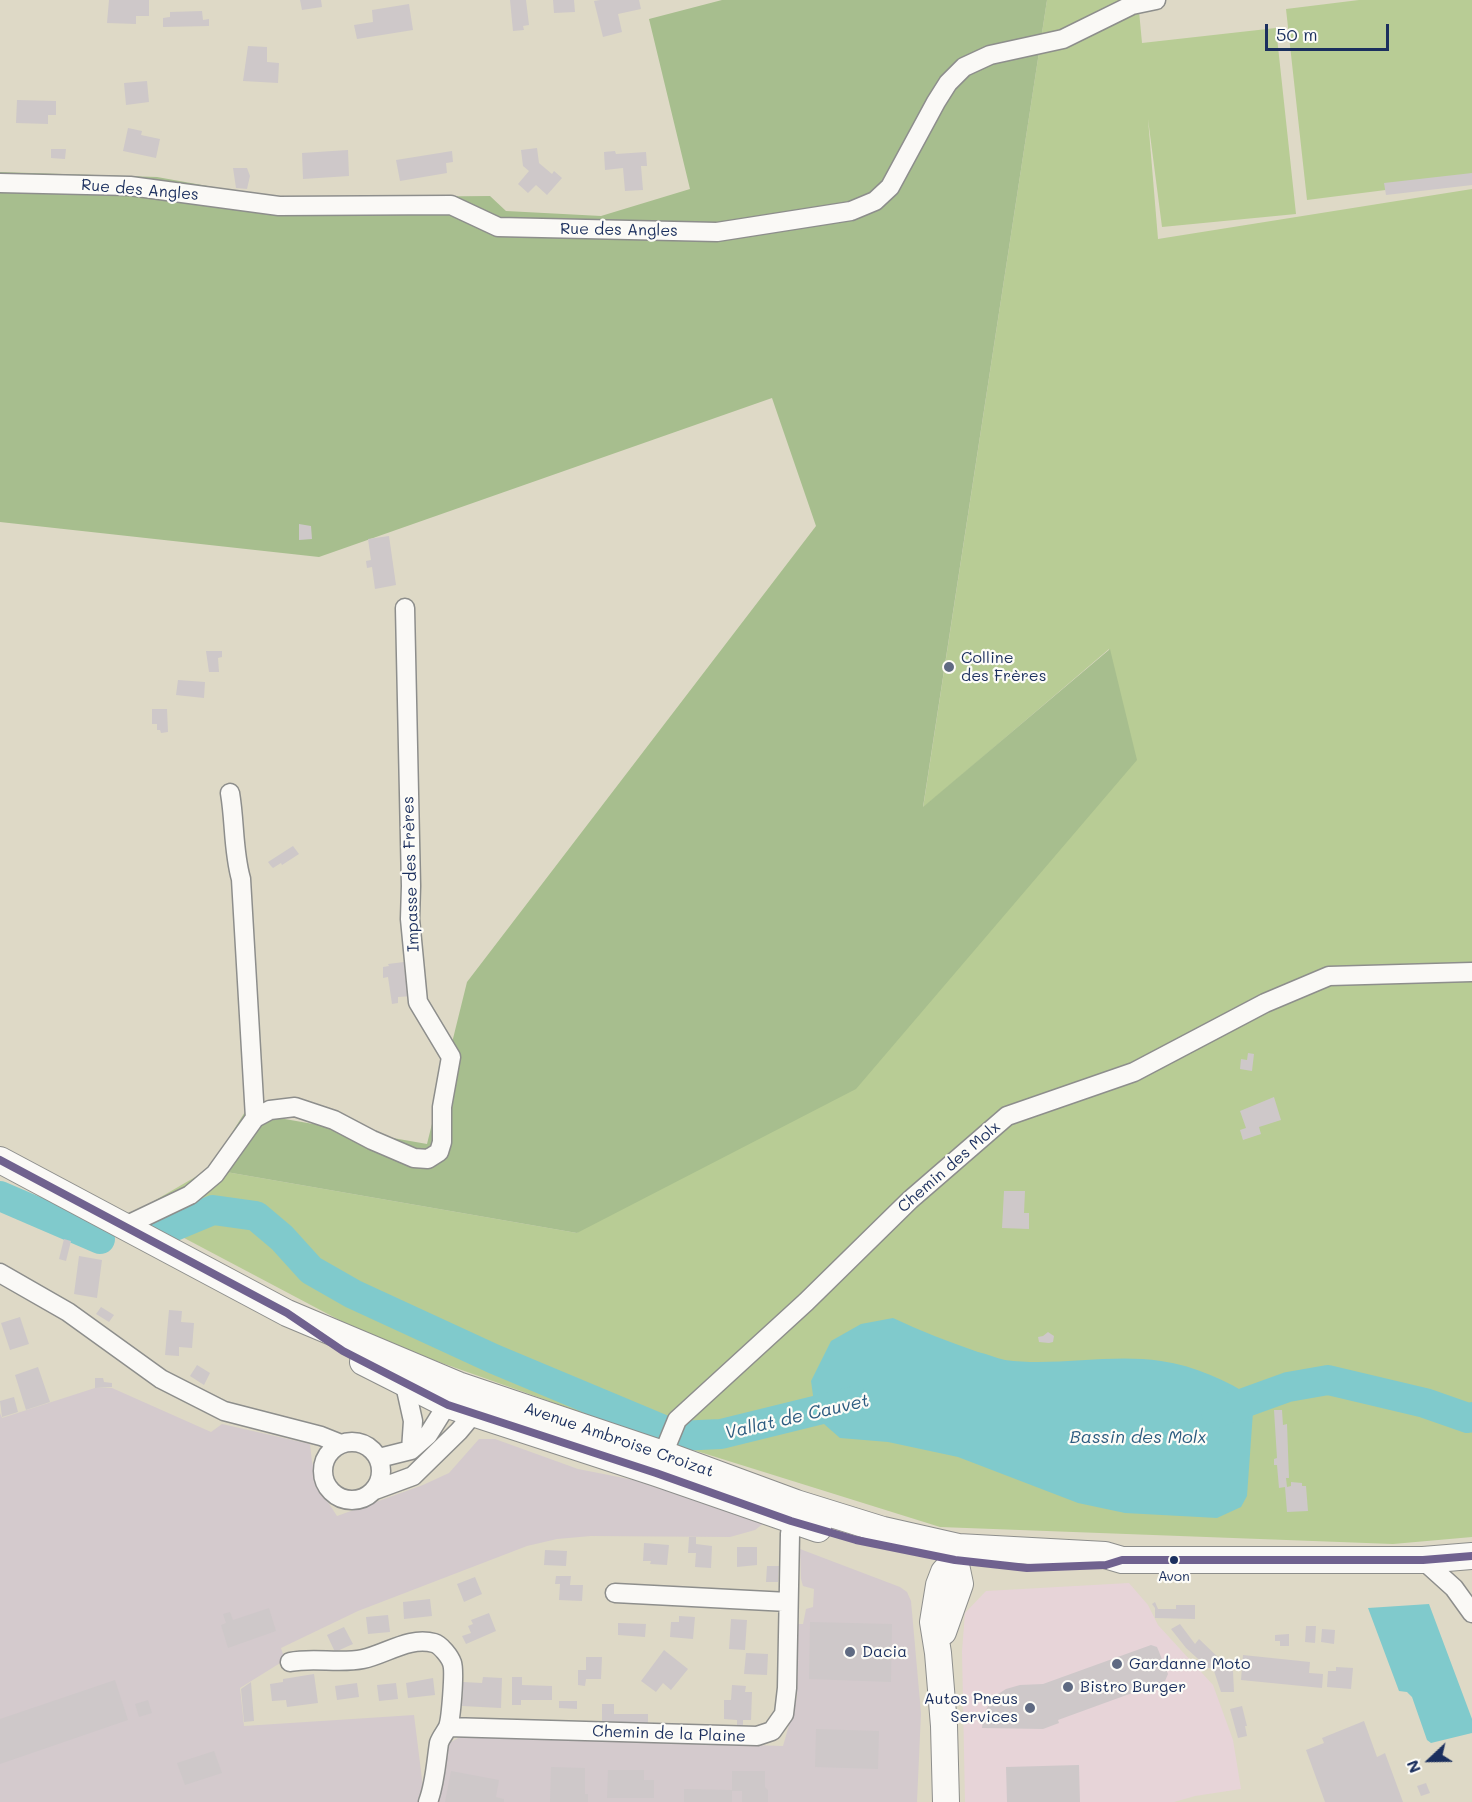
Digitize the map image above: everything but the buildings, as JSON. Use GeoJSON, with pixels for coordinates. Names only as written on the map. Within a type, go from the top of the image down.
{"type":"FeatureCollection","features":[{"type":"Feature","properties":{"kind":"main road","name":"Avenue Ambroise Croizat"},"geometry":{"type":"LineString","coordinates":[[0,1160],[287,1313],[453,1395],[480,1405],[665,1449],[856,1540],[956,1554],[1027,1568],[1106,1565],[1122,1560],[1423,1560],[1472,1556]]}},
{"type":"Feature","properties":{"kind":"main road","name":"Avenue Ambroise Croizat"},"geometry":{"type":"LineString","coordinates":[[287,1313],[343,1351],[405,1385],[453,1395]]}},
{"type":"Feature","properties":{"kind":"main road"},"geometry":{"type":"LineString","coordinates":[[946,1802],[945,1747],[938,1653],[933,1622],[939,1585],[944,1572],[956,1554]]}},
{"type":"Feature","properties":{"kind":"street","name":"Rue des Angles"},"geometry":{"type":"LineString","coordinates":[[0,183],[130,186],[279,206],[451,205],[498,227],[717,232],[851,211],[875,201],[890,187],[936,102],[948,83],[964,67],[990,55],[1063,39],[1132,5],[1156,0]]}},
{"type":"Feature","properties":{"kind":"street","name":"Impasse des Frères"},"geometry":{"type":"LineString","coordinates":[[255,1118],[270,1110],[295,1107],[334,1120],[414,1158],[428,1159],[439,1152],[442,1142],[442,1107],[451,1057],[418,1002],[410,919],[405,608]]}},
{"type":"Feature","properties":{"kind":"street"},"geometry":{"type":"LineString","coordinates":[[125,1226],[190,1195],[207,1181],[215,1174],[255,1118],[241,879],[235,858],[234,816],[230,793]]}},
{"type":"Feature","properties":{"kind":"street","name":"Chemin des Molx"},"geometry":{"type":"LineString","coordinates":[[665,1449],[677,1420],[806,1302],[910,1200],[1007,1116],[1134,1072],[1265,1003],[1329,976],[1472,972]]}},
{"type":"Feature","properties":{"kind":"street"},"geometry":{"type":"LineString","coordinates":[[0,1273],[68,1311],[161,1379],[224,1411],[321,1436],[341,1444],[358,1442],[367,1446],[379,1458],[382,1474],[375,1490]]}},
{"type":"Feature","properties":{"kind":"street"},"geometry":{"type":"LineString","coordinates":[[405,1385],[413,1421],[411,1450]]}},
{"type":"Feature","properties":{"kind":"street"},"geometry":{"type":"LineString","coordinates":[[379,1458],[411,1450],[428,1436],[453,1395]]}},
{"type":"Feature","properties":{"kind":"street"},"geometry":{"type":"LineString","coordinates":[[341,1444],[328,1454],[325,1461],[324,1478],[327,1487],[334,1494],[350,1500],[360,1500],[375,1490],[413,1476],[480,1405]]}},
{"type":"Feature","properties":{"kind":"street","name":"Chemin de la Plaine"},"geometry":{"type":"LineString","coordinates":[[448,1727],[757,1736],[772,1731],[784,1714],[787,1688],[788,1602],[794,1512]]}},
{"type":"Feature","properties":{"kind":"street"},"geometry":{"type":"LineString","coordinates":[[1423,1560],[1454,1588],[1472,1613]]}},
{"type":"Feature","properties":{"kind":"street"},"geometry":{"type":"LineString","coordinates":[[615,1593],[788,1602]]}},
{"type":"Feature","properties":{"kind":"street"},"geometry":{"type":"LineString","coordinates":[[290,1662],[364,1659],[396,1647],[418,1642],[436,1643],[447,1654],[452,1663],[453,1673],[448,1727],[440,1739],[428,1802]]}},
{"type":"Feature","properties":{"kind":"shaded area"},"geometry":{"type":"Polygon","coordinates":[[[95,1388],[112,1388],[211,1432],[222,1424],[310,1444],[312,1462],[322,1493],[337,1516],[423,1485],[449,1473],[479,1439],[495,1439],[578,1469],[634,1480],[764,1523],[755,1530],[730,1537],[591,1536],[557,1539],[527,1546],[358,1611],[281,1648],[285,1660],[240,1688],[244,1726],[414,1715],[424,1795],[422,1802],[0,1802],[0,1413],[2,1418],[95,1388]]]}},
{"type":"Feature","properties":{"kind":"shaded area"},"geometry":{"type":"Polygon","coordinates":[[[800,1549],[900,1587],[907,1592],[911,1601],[921,1713],[917,1802],[434,1802],[444,1751],[451,1742],[462,1736],[783,1746],[797,1697],[798,1624],[803,1624],[806,1609],[813,1607],[814,1589],[803,1586],[801,1579],[800,1549]]]}},
{"type":"Feature","properties":{"kind":"shaded area"},"geometry":{"type":"Polygon","coordinates":[[[1129,1583],[1148,1605],[1158,1625],[1213,1685],[1233,1740],[1241,1789],[1195,1796],[1174,1802],[965,1802],[962,1651],[965,1613],[986,1591],[1129,1583]]]}},
{"type":"Feature","properties":{"kind":"green space"},"geometry":{"type":"Polygon","coordinates":[[[722,0],[1047,0],[923,807],[1110,649],[1137,760],[856,1089],[577,1233],[209,1169],[245,1112],[427,1144],[467,982],[816,526],[772,398],[319,557],[0,522],[0,172],[157,177],[275,198],[490,196],[506,211],[601,216],[690,189],[649,19],[722,0]]]}},
{"type":"Feature","properties":{"kind":"green space"},"geometry":{"type":"Polygon","coordinates":[[[1047,0],[1138,0],[1142,43],[1276,28],[1296,214],[1162,227],[1148,119],[1158,239],[1472,189],[1472,1537],[1393,1544],[940,1527],[642,1434],[377,1340],[135,1212],[209,1169],[577,1233],[1136,760],[1109,649],[923,808],[1047,0]]]}},
{"type":"Feature","properties":{"kind":"green space"},"geometry":{"type":"Polygon","coordinates":[[[1359,0],[1472,0],[1472,179],[1307,200],[1286,9],[1359,0]]]}},
{"type":"Feature","properties":{"kind":"water","name":"Bassin des Molx"},"geometry":{"type":"Polygon","coordinates":[[[893,1318],[956,1344],[1005,1360],[1044,1362],[1122,1358],[1161,1361],[1198,1370],[1232,1385],[1254,1398],[1247,1496],[1241,1507],[1217,1518],[1125,1513],[1078,1503],[958,1457],[888,1442],[840,1438],[816,1417],[811,1381],[831,1341],[861,1324],[893,1318]]]}},
{"type":"Feature","properties":{"kind":"water"},"geometry":{"type":"Polygon","coordinates":[[[1429,1604],[1472,1719],[1472,1733],[1431,1743],[1427,1740],[1412,1697],[1407,1692],[1399,1691],[1368,1608],[1429,1604]]]}},
{"type":"Feature","properties":{"kind":"waterway","name":"Vallat de Cauvet"},"geometry":{"type":"LineString","coordinates":[[0,1196],[100,1239]]}},
{"type":"Feature","properties":{"kind":"waterway","name":"Vallat de Cauvet"},"geometry":{"type":"LineString","coordinates":[[165,1230],[213,1210],[256,1216],[282,1238],[311,1270],[353,1294],[494,1359],[678,1436],[721,1434],[855,1401]]}},
{"type":"Feature","properties":{"kind":"waterway","name":"Vallat de Cauvet"},"geometry":{"type":"LineString","coordinates":[[1216,1413],[1288,1387],[1328,1380],[1425,1403],[1468,1418],[1472,1417]]}},
{"type":"Feature","properties":{"kind":"transit line"},"geometry":{"type":"LineString","coordinates":[[0,1160],[287,1313],[343,1351],[448,1405],[656,1473],[791,1521],[856,1540],[955,1560],[1027,1568],[1106,1565],[1122,1560],[1423,1560],[1472,1556]]}},
{"type":"Feature","properties":{"kind":"place","name":"Colline des Frères"},"geometry":{"type":"Point","coordinates":[949,667]}},
{"type":"Feature","properties":{"kind":"place","name":"Avon"},"geometry":{"type":"Point","coordinates":[1174,1560]}},
{"type":"Feature","properties":{"kind":"place","name":"Dacia"},"geometry":{"type":"Point","coordinates":[850,1652]}},
{"type":"Feature","properties":{"kind":"place","name":"Gardanne Moto"},"geometry":{"type":"Point","coordinates":[1117,1664]}},
{"type":"Feature","properties":{"kind":"place","name":"Bistro Burger"},"geometry":{"type":"Point","coordinates":[1068,1687]}},
{"type":"Feature","properties":{"kind":"place","name":"Autos Pneus Services"},"geometry":{"type":"Point","coordinates":[1030,1708]}}]}
